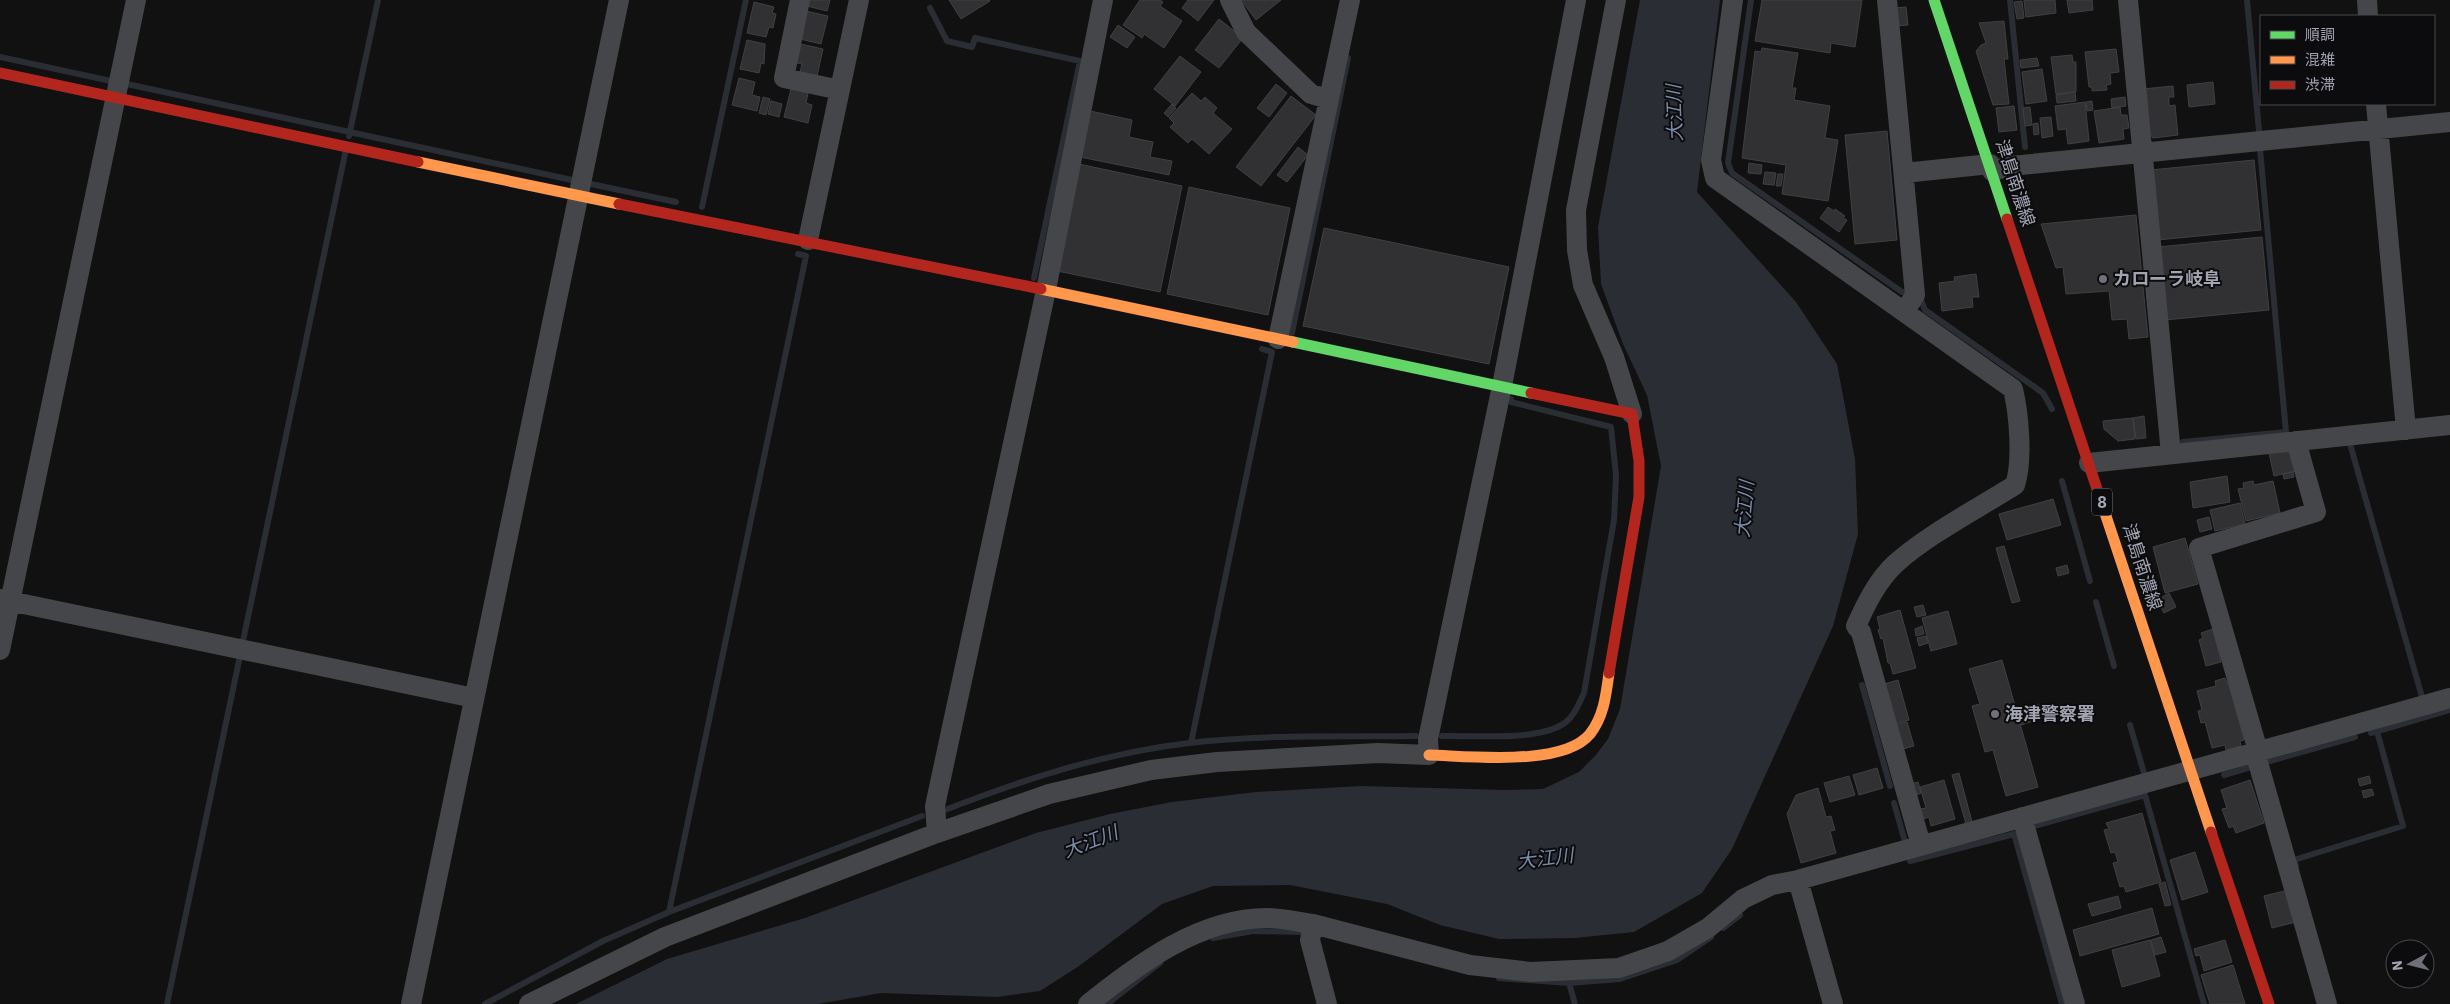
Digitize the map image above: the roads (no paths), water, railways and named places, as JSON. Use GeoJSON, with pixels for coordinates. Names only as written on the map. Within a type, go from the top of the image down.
{"type":"FeatureCollection","features":[{"type":"Feature","properties":{"kind":"street"},"geometry":{"type":"LineString","coordinates":[[0,650],[5,600],[136,0]]}},
{"type":"Feature","properties":{"kind":"street"},"geometry":{"type":"LineString","coordinates":[[411,1004],[619,0]]}},
{"type":"Feature","properties":{"kind":"street"},"geometry":{"type":"LineString","coordinates":[[800,0],[784,78],[840,90]]}},
{"type":"Feature","properties":{"kind":"street"},"geometry":{"type":"LineString","coordinates":[[808,240],[859,0]]}},
{"type":"Feature","properties":{"kind":"street"},"geometry":{"type":"LineString","coordinates":[[937,833],[934,806],[1046,290],[1103,0]]}},
{"type":"Feature","properties":{"kind":"street"},"geometry":{"type":"LineString","coordinates":[[1230,0],[1246,32],[1312,94],[1328,99]]}},
{"type":"Feature","properties":{"kind":"street"},"geometry":{"type":"LineString","coordinates":[[1278,338],[1350,0]]}},
{"type":"Feature","properties":{"kind":"street"},"geometry":{"type":"LineString","coordinates":[[1430,755],[1428,739],[1502,386],[1576,0]]}},
{"type":"Feature","properties":{"kind":"street"},"geometry":{"type":"LineString","coordinates":[[529,1004],[665,937],[937,833],[1050,794],[1151,770],[1216,762],[1378,753],[1541,755],[1562,752],[1576,746],[1596,725],[1603,710],[1639,497],[1639,461],[1632,414],[1614,357],[1584,285],[1577,250],[1576,210],[1616,0]]}},
{"type":"Feature","properties":{"kind":"street"},"geometry":{"type":"LineString","coordinates":[[1733,0],[1711,160],[1715,178],[1905,311],[2012,389],[2016,402],[2019,473],[2015,485],[1895,564],[1874,590],[1856,626],[1861,632],[1921,845]]}},
{"type":"Feature","properties":{"kind":"street"},"geometry":{"type":"LineString","coordinates":[[1887,0],[1915,295],[1905,311]]}},
{"type":"Feature","properties":{"kind":"street","name":"津島南濃線"},"geometry":{"type":"LineString","coordinates":[[1934,0],[2268,1004]]}},
{"type":"Feature","properties":{"kind":"street"},"geometry":{"type":"LineString","coordinates":[[2128,0],[2171,454]]}},
{"type":"Feature","properties":{"kind":"street"},"geometry":{"type":"LineString","coordinates":[[2367,0],[2368,15]]}},
{"type":"Feature","properties":{"kind":"street"},"geometry":{"type":"LineString","coordinates":[[0,73],[578,196],[808,240],[1632,414]]}},
{"type":"Feature","properties":{"kind":"street"},"geometry":{"type":"LineString","coordinates":[[2376,105],[2406,430]]}},
{"type":"Feature","properties":{"kind":"street"},"geometry":{"type":"LineString","coordinates":[[1904,173],[2011,166],[2450,122]]}},
{"type":"Feature","properties":{"kind":"street"},"geometry":{"type":"LineString","coordinates":[[2089,463],[2450,425]]}},
{"type":"Feature","properties":{"kind":"street"},"geometry":{"type":"LineString","coordinates":[[2296,440],[2316,512],[2199,548],[2327,1004]]}},
{"type":"Feature","properties":{"kind":"street"},"geometry":{"type":"LineString","coordinates":[[5,600],[474,698]]}},
{"type":"Feature","properties":{"kind":"street"},"geometry":{"type":"LineString","coordinates":[[1088,1004],[1169,945],[1217,925],[1267,918],[1313,924],[1470,965],[1531,972],[1619,968],[1668,951],[1708,928],[1743,899],[1772,884],[1798,880],[2450,698]]}},
{"type":"Feature","properties":{"kind":"street"},"geometry":{"type":"LineString","coordinates":[[2022,817],[2075,1004]]}},
{"type":"Feature","properties":{"kind":"street"},"geometry":{"type":"LineString","coordinates":[[1798,880],[1833,1004]]}},
{"type":"Feature","properties":{"kind":"street"},"geometry":{"type":"LineString","coordinates":[[1313,924],[1310,940],[1328,1004]]}},
{"type":"Feature","properties":{"kind":"water","name":"大江川"},"geometry":{"type":"Polygon","coordinates":[[[1640,0],[1720,0],[1697,192],[1796,302],[1837,364],[1855,459],[1858,534],[1833,626],[1732,849],[1702,893],[1634,932],[1575,938],[1499,939],[1440,925],[1387,904],[1290,885],[1213,886],[1162,904],[1079,966],[1040,991],[997,997],[881,993],[818,1004],[576,1004],[667,959],[805,918],[1036,833],[1110,814],[1172,802],[1256,792],[1361,786],[1504,790],[1543,789],[1579,772],[1608,739],[1620,709],[1661,466],[1647,395],[1623,344],[1601,284],[1598,227],[1640,0]]]}},
{"type":"Feature","properties":{"kind":"waterway"},"geometry":{"type":"LineString","coordinates":[[349,136],[378,0]]}},
{"type":"Feature","properties":{"kind":"waterway"},"geometry":{"type":"LineString","coordinates":[[702,207],[746,0]]}},
{"type":"Feature","properties":{"kind":"waterway"},"geometry":{"type":"LineString","coordinates":[[1751,0],[1728,163],[1732,173],[1902,292],[1908,292]]}},
{"type":"Feature","properties":{"kind":"waterway"},"geometry":{"type":"LineString","coordinates":[[2010,0],[2025,147]]}},
{"type":"Feature","properties":{"kind":"waterway"},"geometry":{"type":"LineString","coordinates":[[2247,0],[2259,131]]}},
{"type":"Feature","properties":{"kind":"waterway"},"geometry":{"type":"LineString","coordinates":[[930,8],[947,41],[972,47],[975,38],[1080,61],[1034,278]]}},
{"type":"Feature","properties":{"kind":"waterway"},"geometry":{"type":"LineString","coordinates":[[0,57],[111,81]]}},
{"type":"Feature","properties":{"kind":"waterway"},"geometry":{"type":"LineString","coordinates":[[1292,333],[1348,58]]}},
{"type":"Feature","properties":{"kind":"waterway"},"geometry":{"type":"LineString","coordinates":[[127,84],[572,180]]}},
{"type":"Feature","properties":{"kind":"waterway"},"geometry":{"type":"LineString","coordinates":[[2183,442],[2286,432],[2260,149]]}},
{"type":"Feature","properties":{"kind":"waterway"},"geometry":{"type":"LineString","coordinates":[[243,641],[345,154]]}},
{"type":"Feature","properties":{"kind":"waterway"},"geometry":{"type":"LineString","coordinates":[[591,184],[676,202]]}},
{"type":"Feature","properties":{"kind":"waterway"},"geometry":{"type":"LineString","coordinates":[[669,912],[806,256],[798,254]]}},
{"type":"Feature","properties":{"kind":"waterway"},"geometry":{"type":"LineString","coordinates":[[1920,297],[1925,310],[2043,393],[2052,409]]}},
{"type":"Feature","properties":{"kind":"waterway"},"geometry":{"type":"LineString","coordinates":[[1191,743],[1272,352],[1262,349]]}},
{"type":"Feature","properties":{"kind":"waterway"},"geometry":{"type":"LineString","coordinates":[[1442,736],[1524,735],[1555,728],[1572,716],[1584,693],[1614,520],[1616,475],[1611,427],[1511,402],[1511,399]]}},
{"type":"Feature","properties":{"kind":"waterway"},"geometry":{"type":"LineString","coordinates":[[2350,444],[2422,697]]}},
{"type":"Feature","properties":{"kind":"waterway"},"geometry":{"type":"LineString","coordinates":[[2062,481],[2090,581]]}},
{"type":"Feature","properties":{"kind":"waterway"},"geometry":{"type":"LineString","coordinates":[[2096,602],[2114,666]]}},
{"type":"Feature","properties":{"kind":"waterway"},"geometry":{"type":"LineString","coordinates":[[167,1004],[240,656]]}},
{"type":"Feature","properties":{"kind":"waterway"},"geometry":{"type":"LineString","coordinates":[[1862,685],[1890,786]]}},
{"type":"Feature","properties":{"kind":"waterway"},"geometry":{"type":"LineString","coordinates":[[2371,733],[2450,710]]}},
{"type":"Feature","properties":{"kind":"waterway"},"geometry":{"type":"LineString","coordinates":[[2130,725],[2144,773]]}},
{"type":"Feature","properties":{"kind":"waterway"},"geometry":{"type":"LineString","coordinates":[[2296,866],[2294,860],[2403,826],[2377,731]]}},
{"type":"Feature","properties":{"kind":"waterway"},"geometry":{"type":"LineString","coordinates":[[945,810],[1065,769],[1096,760],[1158,747],[1246,738],[1416,736]]}},
{"type":"Feature","properties":{"kind":"waterway"},"geometry":{"type":"LineString","coordinates":[[2263,763],[2355,737]]}},
{"type":"Feature","properties":{"kind":"waterway"},"geometry":{"type":"LineString","coordinates":[[2224,775],[2251,767]]}},
{"type":"Feature","properties":{"kind":"waterway"},"geometry":{"type":"LineString","coordinates":[[2034,826],[2145,795],[2204,1004]]}},
{"type":"Feature","properties":{"kind":"waterway"},"geometry":{"type":"LineString","coordinates":[[1894,803],[1905,842]]}},
{"type":"Feature","properties":{"kind":"waterway"},"geometry":{"type":"LineString","coordinates":[[485,1004],[603,941],[669,912],[922,816]]}},
{"type":"Feature","properties":{"kind":"waterway"},"geometry":{"type":"LineString","coordinates":[[1909,857],[1910,861],[2014,834],[2062,1004]]}},
{"type":"Feature","properties":{"kind":"waterway"},"geometry":{"type":"LineString","coordinates":[[1723,928],[1740,915]]}},
{"type":"Feature","properties":{"kind":"waterway"},"geometry":{"type":"LineString","coordinates":[[1213,938],[1253,931],[1299,932]]}},
{"type":"Feature","properties":{"kind":"waterway"},"geometry":{"type":"LineString","coordinates":[[1575,1004],[1569,983],[1620,979],[1677,960],[1711,937]]}},
{"type":"Feature","properties":{"kind":"waterway"},"geometry":{"type":"LineString","coordinates":[[1107,1004],[1160,963]]}},
{"type":"Feature","properties":{"kind":"waterway"},"geometry":{"type":"LineString","coordinates":[[1499,978],[1569,983]]}},
{"type":"Feature","properties":{"kind":"place","name":"カローラ岐阜"},"geometry":{"type":"Point","coordinates":[2103,279]}},
{"type":"Feature","properties":{"kind":"place","name":"海津警察署"},"geometry":{"type":"Point","coordinates":[1995,714]}}]}
